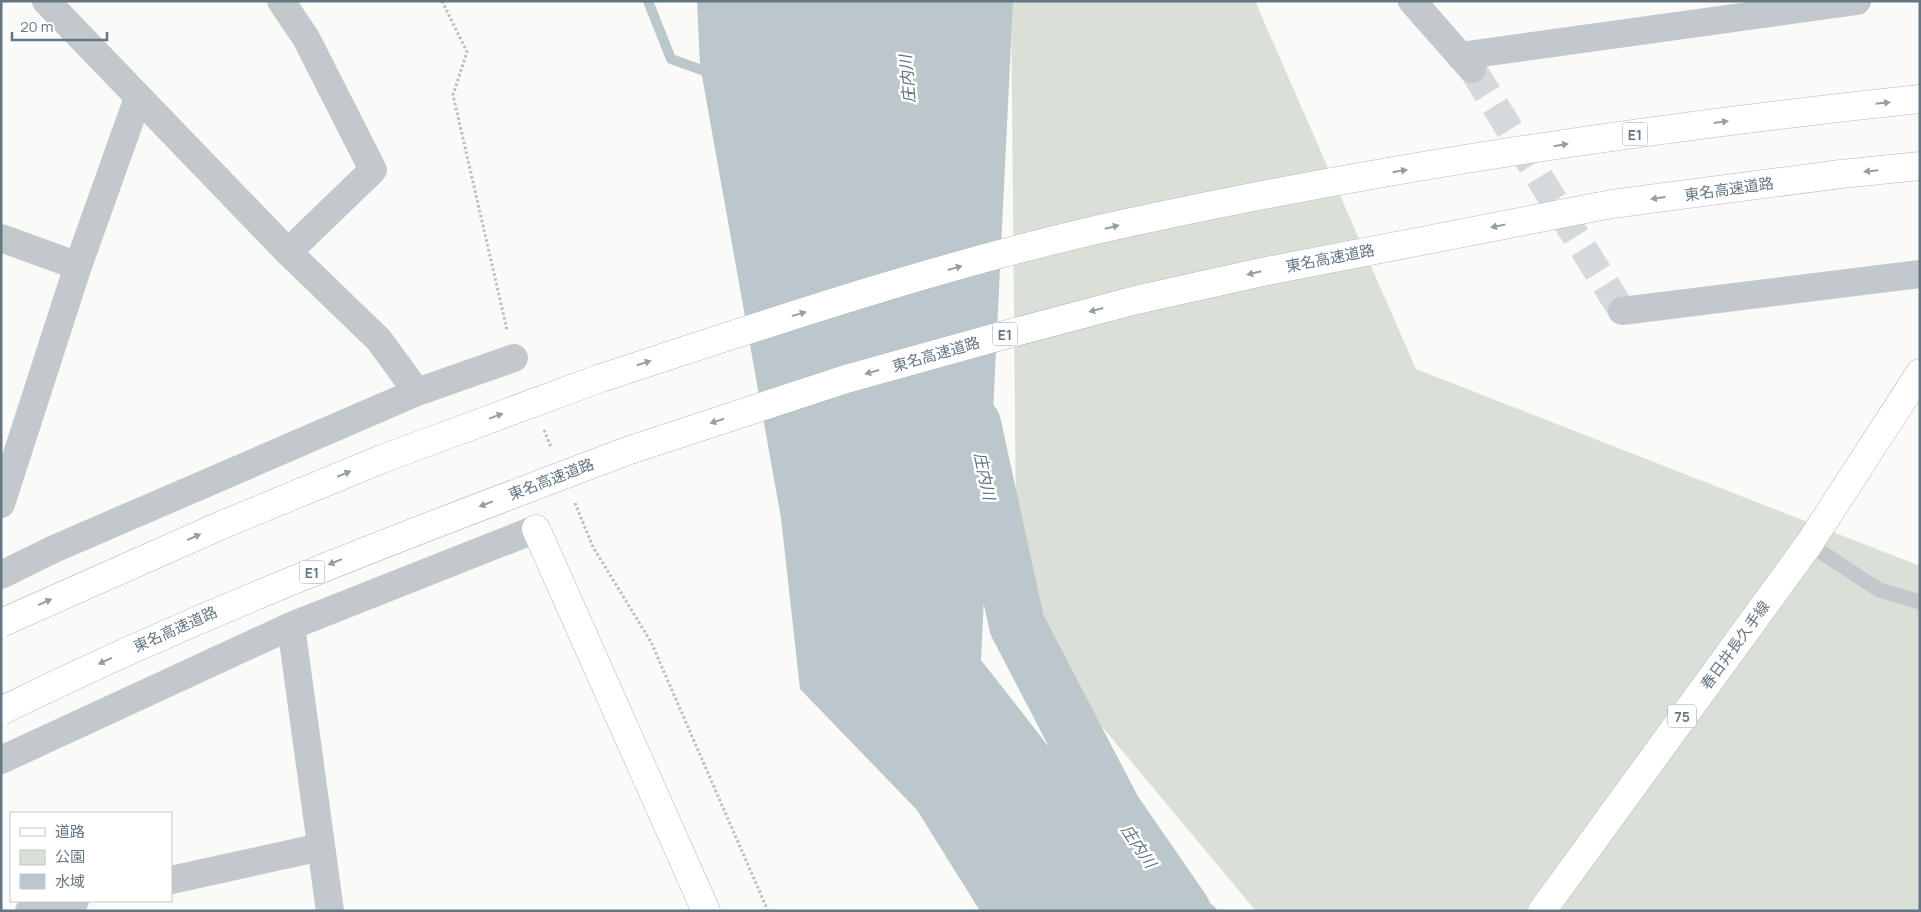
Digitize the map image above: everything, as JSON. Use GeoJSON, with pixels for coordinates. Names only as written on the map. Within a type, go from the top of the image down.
{"type":"FeatureCollection","features":[{"type":"Feature","properties":{"kind":"main road","name":"E1"},"geometry":{"type":"LineString","coordinates":[[1,623],[215,528],[382,458],[598,379],[774,321],[986,259],[1125,223],[1352,178],[1604,138],[1808,111],[1920,99]]}},
{"type":"Feature","properties":{"kind":"main road","name":"東名高速道路"},"geometry":{"type":"LineString","coordinates":[[1,711],[220,609],[394,538],[630,450],[846,380],[1008,334],[1146,298],[1262,272],[1612,204],[1841,174],[1920,166]]}},
{"type":"Feature","properties":{"kind":"main road","name":"春日井長久手線"},"geometry":{"type":"LineString","coordinates":[[1542,911],[1809,544],[1920,373]]}},
{"type":"Feature","properties":{"kind":"main road"},"geometry":{"type":"LineString","coordinates":[[536,529],[706,911]]}},
{"type":"Feature","properties":{"kind":"street"},"geometry":{"type":"LineString","coordinates":[[46,1],[288,252],[379,340],[417,392]]}},
{"type":"Feature","properties":{"kind":"street"},"geometry":{"type":"LineString","coordinates":[[281,1],[306,38],[372,170],[288,252]]}},
{"type":"Feature","properties":{"kind":"street"},"geometry":{"type":"LineString","coordinates":[[1412,1],[1467,63],[1857,1]]}},
{"type":"Feature","properties":{"kind":"street"},"geometry":{"type":"LineString","coordinates":[[1,504],[78,266],[138,98]]}},
{"type":"Feature","properties":{"kind":"street"},"geometry":{"type":"LineString","coordinates":[[1,238],[78,266]]}},
{"type":"Feature","properties":{"kind":"street"},"geometry":{"type":"LineString","coordinates":[[1622,311],[1920,274]]}},
{"type":"Feature","properties":{"kind":"street"},"geometry":{"type":"LineString","coordinates":[[1,575],[54,549],[417,392],[514,358]]}},
{"type":"Feature","properties":{"kind":"street"},"geometry":{"type":"LineString","coordinates":[[1,760],[291,626],[536,529]]}},
{"type":"Feature","properties":{"kind":"street"},"geometry":{"type":"LineString","coordinates":[[291,626],[330,911]]}},
{"type":"Feature","properties":{"kind":"street"},"geometry":{"type":"LineString","coordinates":[[172,880],[321,847]]}},
{"type":"Feature","properties":{"kind":"street"},"geometry":{"type":"LineString","coordinates":[[29,911],[70,902]]}},
{"type":"Feature","properties":{"kind":"lane"},"geometry":{"type":"LineString","coordinates":[[1809,544],[1879,590],[1920,602]]}},
{"type":"Feature","properties":{"kind":"green space"},"geometry":{"type":"Polygon","coordinates":[[[1011,1],[1255,1],[1416,369],[1920,566],[1920,911],[1256,911],[1017,625],[1011,1]]]}},
{"type":"Feature","properties":{"kind":"water"},"geometry":{"type":"Polygon","coordinates":[[[697,1],[1013,1],[981,660],[1081,788],[1219,911],[980,911],[917,810],[800,689],[781,518],[700,65],[697,1]]]}},
{"type":"Feature","properties":{"kind":"waterway"},"geometry":{"type":"LineString","coordinates":[[648,1],[671,59],[713,74]]}},
{"type":"Feature","properties":{"kind":"waterway","name":"庄内川"},"geometry":{"type":"LineString","coordinates":[[973,424],[1017,625],[1114,811],[1183,911]]}},
{"type":"Feature","properties":{"kind":"tunnel"},"geometry":{"type":"LineString","coordinates":[[1473,70],[1622,311]]}}]}
